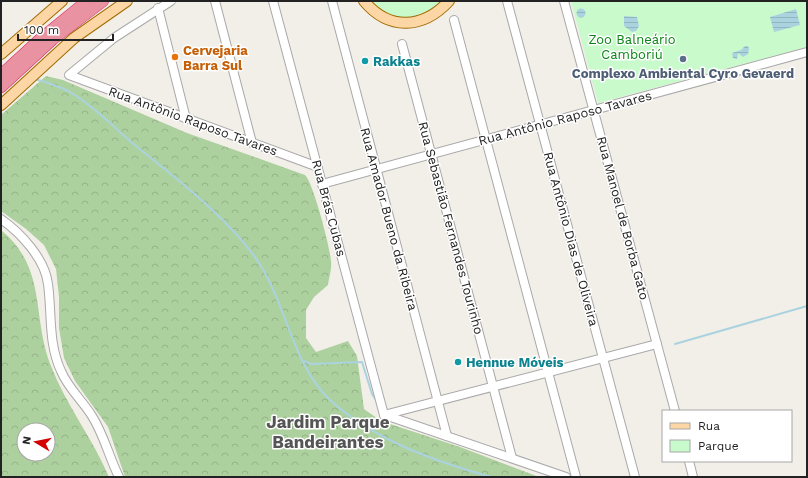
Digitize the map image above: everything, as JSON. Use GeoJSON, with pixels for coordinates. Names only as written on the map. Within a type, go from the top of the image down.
{"type":"FeatureCollection","features":[{"type":"Feature","properties":{"kind":"highway"},"geometry":{"type":"LineString","coordinates":[[1,75],[38,40],[87,1]]}},
{"type":"Feature","properties":{"kind":"highway"},"geometry":{"type":"LineString","coordinates":[[1,87],[53,39],[103,1]]}},
{"type":"Feature","properties":{"kind":"main road"},"geometry":{"type":"LineString","coordinates":[[1,54],[62,1]]}},
{"type":"Feature","properties":{"kind":"main road"},"geometry":{"type":"LineString","coordinates":[[1,105],[74,38],[127,1]]}},
{"type":"Feature","properties":{"kind":"main road"},"geometry":{"type":"LineString","coordinates":[[364,1],[378,15],[386,19],[408,23],[416,22],[434,15],[449,1]]}},
{"type":"Feature","properties":{"kind":"street"},"geometry":{"type":"LineString","coordinates":[[171,1],[158,8],[186,119]]}},
{"type":"Feature","properties":{"kind":"street"},"geometry":{"type":"LineString","coordinates":[[215,1],[252,143]]}},
{"type":"Feature","properties":{"kind":"street","name":"Rua Brás Cubas"},"geometry":{"type":"LineString","coordinates":[[273,1],[384,414]]}},
{"type":"Feature","properties":{"kind":"street","name":"Rua Amador Bueno da Ribeira"},"geometry":{"type":"LineString","coordinates":[[332,1],[447,436]]}},
{"type":"Feature","properties":{"kind":"street","name":"Rua Antônio Dias de Oliveira"},"geometry":{"type":"LineString","coordinates":[[506,1],[635,477]]}},
{"type":"Feature","properties":{"kind":"street","name":"Rua Manoel de Borba Gato"},"geometry":{"type":"LineString","coordinates":[[564,1],[675,410]]}},
{"type":"Feature","properties":{"kind":"street","name":"Rua Antônio Raposo Tavares"},"geometry":{"type":"LineString","coordinates":[[158,8],[114,38],[69,75],[318,166]]}},
{"type":"Feature","properties":{"kind":"street"},"geometry":{"type":"LineString","coordinates":[[454,20],[576,477]]}},
{"type":"Feature","properties":{"kind":"street","name":"Rua Sebastião Fernandes Tourinho"},"geometry":{"type":"LineString","coordinates":[[402,44],[512,458]]}},
{"type":"Feature","properties":{"kind":"street","name":"Rua Antônio Raposo Tavares"},"geometry":{"type":"LineString","coordinates":[[322,184],[807,52]]}},
{"type":"Feature","properties":{"kind":"street"},"geometry":{"type":"LineString","coordinates":[[1,219],[19,233],[38,260],[48,282],[51,335],[60,371],[69,386],[91,415],[102,434],[119,477]]}},
{"type":"Feature","properties":{"kind":"street"},"geometry":{"type":"LineString","coordinates":[[384,414],[657,344]]}},
{"type":"Feature","properties":{"kind":"street"},"geometry":{"type":"LineString","coordinates":[[384,414],[566,477]]}},
{"type":"Feature","properties":{"kind":"street"},"geometry":{"type":"LineString","coordinates":[[689,462],[693,477]]}},
{"type":"Feature","properties":{"kind":"green space"},"geometry":{"type":"Polygon","coordinates":[[[369,1],[443,1],[438,7],[424,15],[401,18],[386,15],[369,1]]]}},
{"type":"Feature","properties":{"kind":"green space","name":"Zoo Balneário Camboriú"},"geometry":{"type":"Polygon","coordinates":[[[571,1],[807,1],[807,47],[598,103],[571,1]]]}},
{"type":"Feature","properties":{"kind":"green space"},"geometry":{"type":"Polygon","coordinates":[[[46,76],[63,80],[187,133],[305,175],[312,189],[321,215],[328,243],[331,264],[328,285],[314,297],[306,310],[306,338],[316,352],[348,341],[357,356],[364,409],[381,421],[460,447],[539,477],[125,477],[108,427],[75,381],[64,358],[59,328],[59,297],[56,269],[44,245],[26,229],[1,211],[1,115],[46,76]]]}},
{"type":"Feature","properties":{"kind":"green space"},"geometry":{"type":"Polygon","coordinates":[[[1,230],[16,245],[26,261],[32,277],[41,329],[51,366],[64,394],[103,463],[109,477],[1,477],[1,230]]]}},
{"type":"Feature","properties":{"kind":"water"},"geometry":{"type":"Polygon","coordinates":[[[581,8],[586,13],[581,18],[576,13],[581,8]]]}},
{"type":"Feature","properties":{"kind":"water"},"geometry":{"type":"Polygon","coordinates":[[[796,9],[800,25],[774,32],[770,17],[796,9]]]}},
{"type":"Feature","properties":{"kind":"water"},"geometry":{"type":"Polygon","coordinates":[[[624,16],[637,17],[639,26],[636,31],[632,32],[624,26],[624,16]]]}},
{"type":"Feature","properties":{"kind":"water"},"geometry":{"type":"Polygon","coordinates":[[[745,46],[748,46],[748,54],[743,57],[738,53],[737,59],[733,58],[732,53],[741,50],[745,46]]]}},
{"type":"Feature","properties":{"kind":"waterway"},"geometry":{"type":"LineString","coordinates":[[34,79],[66,90],[86,103],[183,184],[234,232],[261,266],[278,300],[291,336],[307,370],[317,386],[330,400],[347,414],[385,438],[406,448],[448,464],[491,477]]}},
{"type":"Feature","properties":{"kind":"waterway"},"geometry":{"type":"LineString","coordinates":[[675,344],[807,306]]}},
{"type":"Feature","properties":{"kind":"waterway"},"geometry":{"type":"LineString","coordinates":[[304,361],[311,364],[362,362],[372,394],[378,403]]}},
{"type":"Feature","properties":{"kind":"place","name":"Cervejaria Barra Sul"},"geometry":{"type":"Point","coordinates":[175,57]}},
{"type":"Feature","properties":{"kind":"place","name":"Complexo Ambiental Cyro Gevaerd"},"geometry":{"type":"Point","coordinates":[683,59]}},
{"type":"Feature","properties":{"kind":"place","name":"Rakkas"},"geometry":{"type":"Point","coordinates":[365,61]}},
{"type":"Feature","properties":{"kind":"place","name":"Hennue Móveis"},"geometry":{"type":"Point","coordinates":[458,362]}},
{"type":"Feature","properties":{"kind":"district","name":"Jardim Parque Bandeirantes"},"geometry":{"type":"Point","coordinates":[328,432]}}]}
